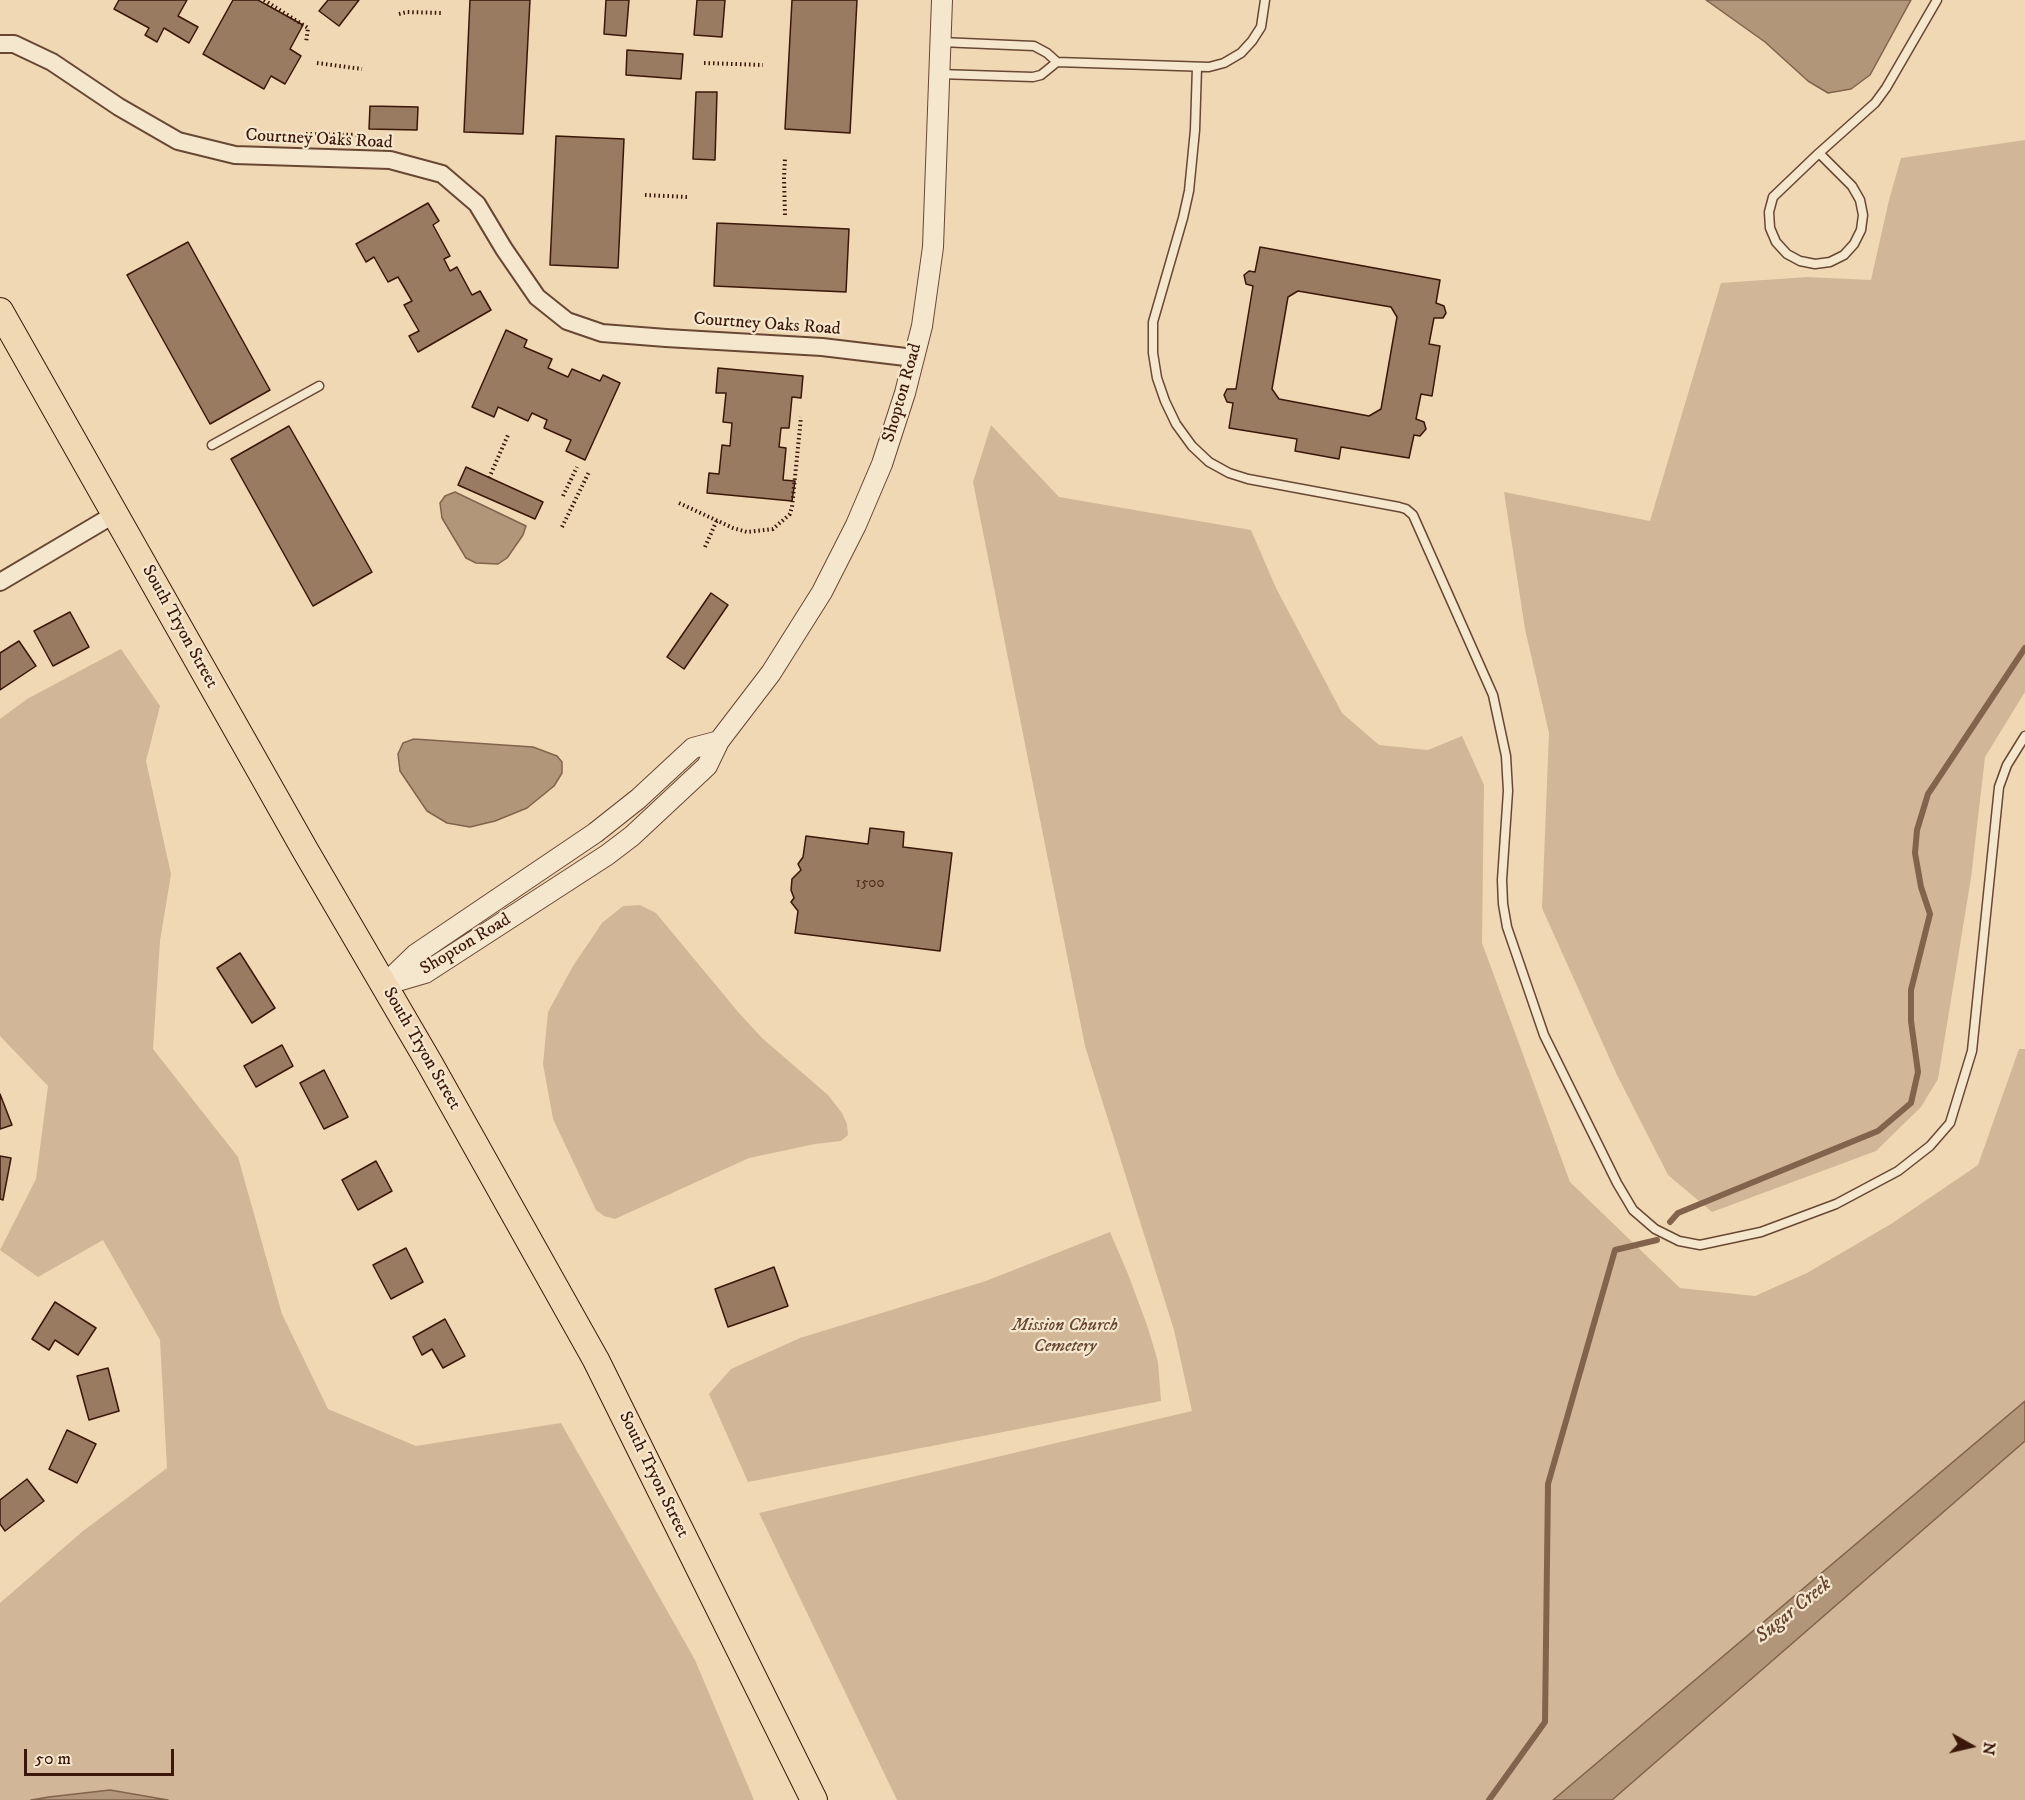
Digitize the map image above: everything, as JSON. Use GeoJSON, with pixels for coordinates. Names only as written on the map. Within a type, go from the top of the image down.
{"type":"FeatureCollection","features":[{"type":"Feature","properties":{"kind":"main road","name":"South Tryon Street"},"geometry":{"type":"LineString","coordinates":[[0,312],[596,1360],[810,1791]]}},
{"type":"Feature","properties":{"kind":"street","name":"Shopton Road"},"geometry":{"type":"LineString","coordinates":[[384,985],[425,973],[608,855],[632,836],[707,766],[719,741],[771,673],[822,592],[856,525],[882,464],[905,393],[922,326],[933,247],[942,0]]}},
{"type":"Feature","properties":{"kind":"street","name":"Courtney Oaks Road"},"geometry":{"type":"LineString","coordinates":[[0,44],[14,44],[52,62],[119,107],[177,141],[235,155],[390,160],[442,174],[477,204],[537,297],[567,321],[603,333],[822,347],[914,358]]}},
{"type":"Feature","properties":{"kind":"street"},"geometry":{"type":"LineString","coordinates":[[0,582],[115,514]]}},
{"type":"Feature","properties":{"kind":"lane"},"geometry":{"type":"LineString","coordinates":[[940,42],[1034,46],[1057,62],[1209,67],[1224,63],[1241,53],[1261,27],[1265,0]]}},
{"type":"Feature","properties":{"kind":"lane"},"geometry":{"type":"LineString","coordinates":[[1819,153],[1852,186],[1860,200],[1863,215],[1861,230],[1854,244],[1844,255],[1830,262],[1815,264],[1800,261],[1786,254],[1776,242],[1770,228],[1769,212],[1773,197],[1819,153],[1875,104],[1937,0]]}},
{"type":"Feature","properties":{"kind":"lane"},"geometry":{"type":"LineString","coordinates":[[939,74],[1033,77],[1041,75],[1057,62]]}},
{"type":"Feature","properties":{"kind":"lane"},"geometry":{"type":"LineString","coordinates":[[1197,67],[1195,130],[1189,191],[1153,322],[1153,353],[1157,378],[1165,401],[1176,424],[1192,446],[1209,462],[1229,473],[1248,479],[1399,507],[1413,515],[1493,695],[1507,768],[1508,791],[1502,880],[1503,904],[1511,938],[1544,1035],[1617,1183],[1633,1210],[1655,1229],[1679,1241],[1700,1245],[1761,1232],[1836,1204],[1898,1171],[1930,1146],[1950,1123],[1972,1051],[1999,787],[2007,765],[2025,736]]}},
{"type":"Feature","properties":{"kind":"lane"},"geometry":{"type":"LineString","coordinates":[[212,445],[319,386]]}},
{"type":"Feature","properties":{"kind":"path"},"geometry":{"type":"LineString","coordinates":[[264,0],[308,28],[306,43]]}},
{"type":"Feature","properties":{"kind":"path"},"geometry":{"type":"LineString","coordinates":[[399,14],[407,12],[441,13]]}},
{"type":"Feature","properties":{"kind":"path"},"geometry":{"type":"LineString","coordinates":[[317,63],[362,69]]}},
{"type":"Feature","properties":{"kind":"path"},"geometry":{"type":"LineString","coordinates":[[704,63],[763,65]]}},
{"type":"Feature","properties":{"kind":"path"},"geometry":{"type":"LineString","coordinates":[[306,134],[363,135]]}},
{"type":"Feature","properties":{"kind":"path"},"geometry":{"type":"LineString","coordinates":[[785,158],[785,215]]}},
{"type":"Feature","properties":{"kind":"path"},"geometry":{"type":"LineString","coordinates":[[645,195],[688,197]]}},
{"type":"Feature","properties":{"kind":"path"},"geometry":{"type":"LineString","coordinates":[[679,503],[747,532],[773,529],[783,522],[790,514],[801,417]]}},
{"type":"Feature","properties":{"kind":"path"},"geometry":{"type":"LineString","coordinates":[[489,478],[508,435]]}},
{"type":"Feature","properties":{"kind":"path"},"geometry":{"type":"LineString","coordinates":[[563,496],[577,467]]}},
{"type":"Feature","properties":{"kind":"path"},"geometry":{"type":"LineString","coordinates":[[562,527],[589,472]]}},
{"type":"Feature","properties":{"kind":"path"},"geometry":{"type":"LineString","coordinates":[[705,547],[717,520]]}},
{"type":"Feature","properties":{"kind":"green space"},"geometry":{"type":"Polygon","coordinates":[[[2025,140],[2025,692],[1985,757],[1971,878],[1938,1079],[1921,1107],[1876,1151],[1712,1212],[1668,1175],[1617,1075],[1542,908],[1549,733],[1525,629],[1504,492],[1650,521],[1721,283],[1807,277],[1871,280],[1901,158],[2025,140]]]}},
{"type":"Feature","properties":{"kind":"green space"},"geometry":{"type":"Polygon","coordinates":[[[991,425],[1059,497],[1251,530],[1276,588],[1342,713],[1379,745],[1428,750],[1462,736],[1484,785],[1482,943],[1570,1182],[1680,1288],[1755,1296],[1807,1273],[1891,1224],[1978,1165],[2019,1049],[2025,1049],[2025,1401],[1553,1800],[897,1800],[759,1513],[1192,1411],[1174,1330],[1085,1046],[973,482],[991,425]]]}},
{"type":"Feature","properties":{"kind":"green space"},"geometry":{"type":"Polygon","coordinates":[[[121,649],[160,706],[146,761],[171,874],[160,941],[153,1049],[238,1157],[282,1314],[328,1409],[416,1446],[561,1423],[695,1660],[754,1800],[0,1800],[0,1603],[83,1531],[167,1468],[160,1340],[103,1240],[38,1277],[0,1250],[36,1179],[48,1086],[0,1036],[0,719],[27,699],[121,649]]]}},
{"type":"Feature","properties":{"kind":"green space"},"geometry":{"type":"Polygon","coordinates":[[[640,905],[656,913],[762,1038],[828,1095],[842,1113],[847,1124],[848,1135],[841,1141],[749,1158],[615,1219],[604,1216],[596,1210],[553,1119],[543,1064],[548,1012],[573,966],[602,923],[623,906],[640,905]]]}},
{"type":"Feature","properties":{"kind":"green space","name":"Mission Church Cemetery"},"geometry":{"type":"Polygon","coordinates":[[[1110,1232],[1148,1328],[1158,1362],[1161,1401],[748,1482],[709,1394],[731,1369],[800,1338],[986,1281],[1110,1232]]]}},
{"type":"Feature","properties":{"kind":"green space"},"geometry":{"type":"Polygon","coordinates":[[[2025,1422],[2025,1800],[1564,1800],[2025,1422]]]}},
{"type":"Feature","properties":{"kind":"water"},"geometry":{"type":"Polygon","coordinates":[[[1706,0],[1911,0],[1870,75],[1851,89],[1828,93],[1808,81],[1765,42],[1706,0]]]}},
{"type":"Feature","properties":{"kind":"water"},"geometry":{"type":"Polygon","coordinates":[[[455,492],[526,526],[523,535],[507,558],[498,564],[476,563],[466,558],[442,518],[440,503],[445,496],[455,492]]]}},
{"type":"Feature","properties":{"kind":"water"},"geometry":{"type":"Polygon","coordinates":[[[414,739],[533,747],[557,756],[562,762],[562,773],[554,786],[527,808],[495,821],[470,827],[447,823],[427,811],[400,771],[398,754],[403,743],[414,739]]]}},
{"type":"Feature","properties":{"kind":"water","name":"Sugar Creek"},"geometry":{"type":"Polygon","coordinates":[[[2025,1401],[2025,1441],[1612,1800],[1553,1800],[2025,1401]]]}},
{"type":"Feature","properties":{"kind":"water"},"geometry":{"type":"Polygon","coordinates":[[[110,1790],[168,1800],[31,1800],[49,1797],[110,1790]]]}},
{"type":"Feature","properties":{"kind":"building"},"geometry":{"type":"Polygon","coordinates":[[[119,0],[187,0],[178,16],[198,27],[189,43],[164,28],[157,42],[145,35],[149,28],[114,9],[119,0]]]}},
{"type":"Feature","properties":{"kind":"building"},"geometry":{"type":"Polygon","coordinates":[[[233,0],[258,0],[303,25],[290,49],[301,56],[285,84],[271,76],[264,89],[203,54],[233,0]]]}},
{"type":"Feature","properties":{"kind":"building"},"geometry":{"type":"Polygon","coordinates":[[[328,0],[359,0],[339,26],[319,11],[328,0]]]}},
{"type":"Feature","properties":{"kind":"building"},"geometry":{"type":"Polygon","coordinates":[[[470,0],[530,0],[523,134],[464,132],[470,0]]]}},
{"type":"Feature","properties":{"kind":"building"},"geometry":{"type":"Polygon","coordinates":[[[606,0],[629,0],[626,36],[604,34],[606,0]]]}},
{"type":"Feature","properties":{"kind":"building"},"geometry":{"type":"Polygon","coordinates":[[[697,0],[725,0],[722,37],[694,35],[697,0]]]}},
{"type":"Feature","properties":{"kind":"building"},"geometry":{"type":"Polygon","coordinates":[[[792,0],[857,0],[850,133],[785,129],[792,0]]]}},
{"type":"Feature","properties":{"kind":"building"},"geometry":{"type":"Polygon","coordinates":[[[627,50],[683,54],[681,79],[626,75],[627,50]]]}},
{"type":"Feature","properties":{"kind":"building"},"geometry":{"type":"Polygon","coordinates":[[[696,92],[717,92],[715,160],[693,159],[696,92]]]}},
{"type":"Feature","properties":{"kind":"building"},"geometry":{"type":"Polygon","coordinates":[[[370,106],[418,107],[417,130],[369,129],[370,106]]]}},
{"type":"Feature","properties":{"kind":"building"},"geometry":{"type":"Polygon","coordinates":[[[556,136],[624,139],[618,268],[550,265],[556,136]]]}},
{"type":"Feature","properties":{"kind":"building"},"geometry":{"type":"Polygon","coordinates":[[[428,203],[439,221],[433,225],[450,256],[444,259],[450,271],[457,267],[472,295],[480,291],[491,310],[418,352],[409,336],[419,331],[404,305],[412,301],[398,277],[388,282],[374,257],[366,262],[356,244],[428,203]]]}},
{"type":"Feature","properties":{"kind":"building"},"geometry":{"type":"Polygon","coordinates":[[[717,223],[849,229],[846,292],[714,286],[717,223]]]}},
{"type":"Feature","properties":{"kind":"building"},"geometry":{"type":"Polygon","coordinates":[[[188,242],[270,390],[210,424],[127,275],[188,242]]]}},
{"type":"Feature","properties":{"kind":"building"},"geometry":{"type":"Polygon","coordinates":[[[1260,247],[1440,280],[1436,303],[1444,306],[1446,313],[1443,318],[1434,318],[1429,344],[1440,346],[1432,396],[1421,394],[1416,419],[1424,422],[1426,429],[1420,436],[1414,435],[1409,458],[1341,447],[1339,459],[1295,451],[1297,439],[1229,428],[1233,403],[1227,402],[1224,395],[1227,389],[1236,389],[1253,286],[1246,284],[1244,275],[1249,271],[1255,272],[1260,247]],[[1298,291],[1288,297],[1272,389],[1279,399],[1369,416],[1381,409],[1397,317],[1391,307],[1298,291]]]}},
{"type":"Feature","properties":{"kind":"building"},"geometry":{"type":"Polygon","coordinates":[[[506,330],[527,340],[524,347],[552,359],[548,368],[568,377],[572,369],[600,381],[603,375],[620,383],[585,460],[566,451],[571,440],[544,428],[547,420],[532,413],[528,421],[498,407],[494,417],[472,407],[506,330]]]}},
{"type":"Feature","properties":{"kind":"building"},"geometry":{"type":"Polygon","coordinates":[[[718,368],[803,376],[801,398],[792,397],[789,428],[781,428],[779,447],[786,448],[783,480],[795,481],[792,501],[707,493],[709,473],[719,474],[722,445],[730,446],[732,423],[723,422],[726,393],[716,393],[718,368]]]}},
{"type":"Feature","properties":{"kind":"building"},"geometry":{"type":"Polygon","coordinates":[[[289,426],[372,572],[313,606],[231,459],[289,426]]]}},
{"type":"Feature","properties":{"kind":"building"},"geometry":{"type":"Polygon","coordinates":[[[466,467],[543,502],[535,519],[458,485],[466,467]]]}},
{"type":"Feature","properties":{"kind":"building"},"geometry":{"type":"Polygon","coordinates":[[[711,593],[728,605],[684,669],[667,657],[711,593]]]}},
{"type":"Feature","properties":{"kind":"building"},"geometry":{"type":"Polygon","coordinates":[[[70,612],[89,647],[53,666],[34,631],[70,612]]]}},
{"type":"Feature","properties":{"kind":"building"},"geometry":{"type":"Polygon","coordinates":[[[19,641],[36,666],[0,690],[0,653],[19,641]]]}},
{"type":"Feature","properties":{"kind":"building"},"geometry":{"type":"Polygon","coordinates":[[[870,828],[904,832],[903,847],[952,853],[940,951],[795,933],[798,911],[791,902],[794,898],[791,890],[792,879],[801,870],[798,864],[803,857],[806,836],[868,844],[870,828]]]}},
{"type":"Feature","properties":{"kind":"building"},"geometry":{"type":"Polygon","coordinates":[[[240,953],[275,1008],[252,1023],[217,968],[240,953]]]}},
{"type":"Feature","properties":{"kind":"building"},"geometry":{"type":"Polygon","coordinates":[[[282,1045],[293,1066],[256,1087],[244,1066],[282,1045]]]}},
{"type":"Feature","properties":{"kind":"building"},"geometry":{"type":"Polygon","coordinates":[[[324,1070],[348,1117],[324,1129],[300,1083],[324,1070]]]}},
{"type":"Feature","properties":{"kind":"building"},"geometry":{"type":"Polygon","coordinates":[[[0,1094],[12,1125],[0,1129],[0,1094]]]}},
{"type":"Feature","properties":{"kind":"building"},"geometry":{"type":"Polygon","coordinates":[[[0,1156],[11,1158],[3,1200],[0,1199],[0,1156]]]}},
{"type":"Feature","properties":{"kind":"building"},"geometry":{"type":"Polygon","coordinates":[[[376,1161],[392,1191],[358,1210],[342,1180],[376,1161]]]}},
{"type":"Feature","properties":{"kind":"building"},"geometry":{"type":"Polygon","coordinates":[[[406,1248],[423,1282],[391,1299],[373,1265],[406,1248]]]}},
{"type":"Feature","properties":{"kind":"building"},"geometry":{"type":"Polygon","coordinates":[[[774,1267],[788,1306],[728,1327],[715,1289],[774,1267]]]}},
{"type":"Feature","properties":{"kind":"building"},"geometry":{"type":"Polygon","coordinates":[[[55,1302],[96,1328],[78,1355],[55,1340],[49,1350],[32,1339],[55,1302]]]}},
{"type":"Feature","properties":{"kind":"building"},"geometry":{"type":"Polygon","coordinates":[[[445,1319],[465,1356],[443,1368],[432,1349],[422,1355],[413,1337],[445,1319]]]}},
{"type":"Feature","properties":{"kind":"building"},"geometry":{"type":"Polygon","coordinates":[[[108,1368],[119,1411],[89,1420],[77,1376],[108,1368]]]}},
{"type":"Feature","properties":{"kind":"building"},"geometry":{"type":"Polygon","coordinates":[[[67,1430],[96,1444],[77,1483],[49,1469],[67,1430]]]}},
{"type":"Feature","properties":{"kind":"building"},"geometry":{"type":"Polygon","coordinates":[[[27,1479],[44,1501],[5,1531],[0,1524],[0,1500],[27,1479]]]}},
{"type":"Feature","properties":{"kind":"waterway"},"geometry":{"type":"LineString","coordinates":[[1670,1222],[1678,1213],[1878,1131],[1911,1103],[1918,1072],[1911,1021],[1911,990],[1930,914],[1921,887],[1915,853],[1917,830],[1928,794],[2025,648]]}},
{"type":"Feature","properties":{"kind":"waterway"},"geometry":{"type":"LineString","coordinates":[[1489,1800],[1545,1722],[1548,1484],[1615,1250],[1657,1240]]}}]}
